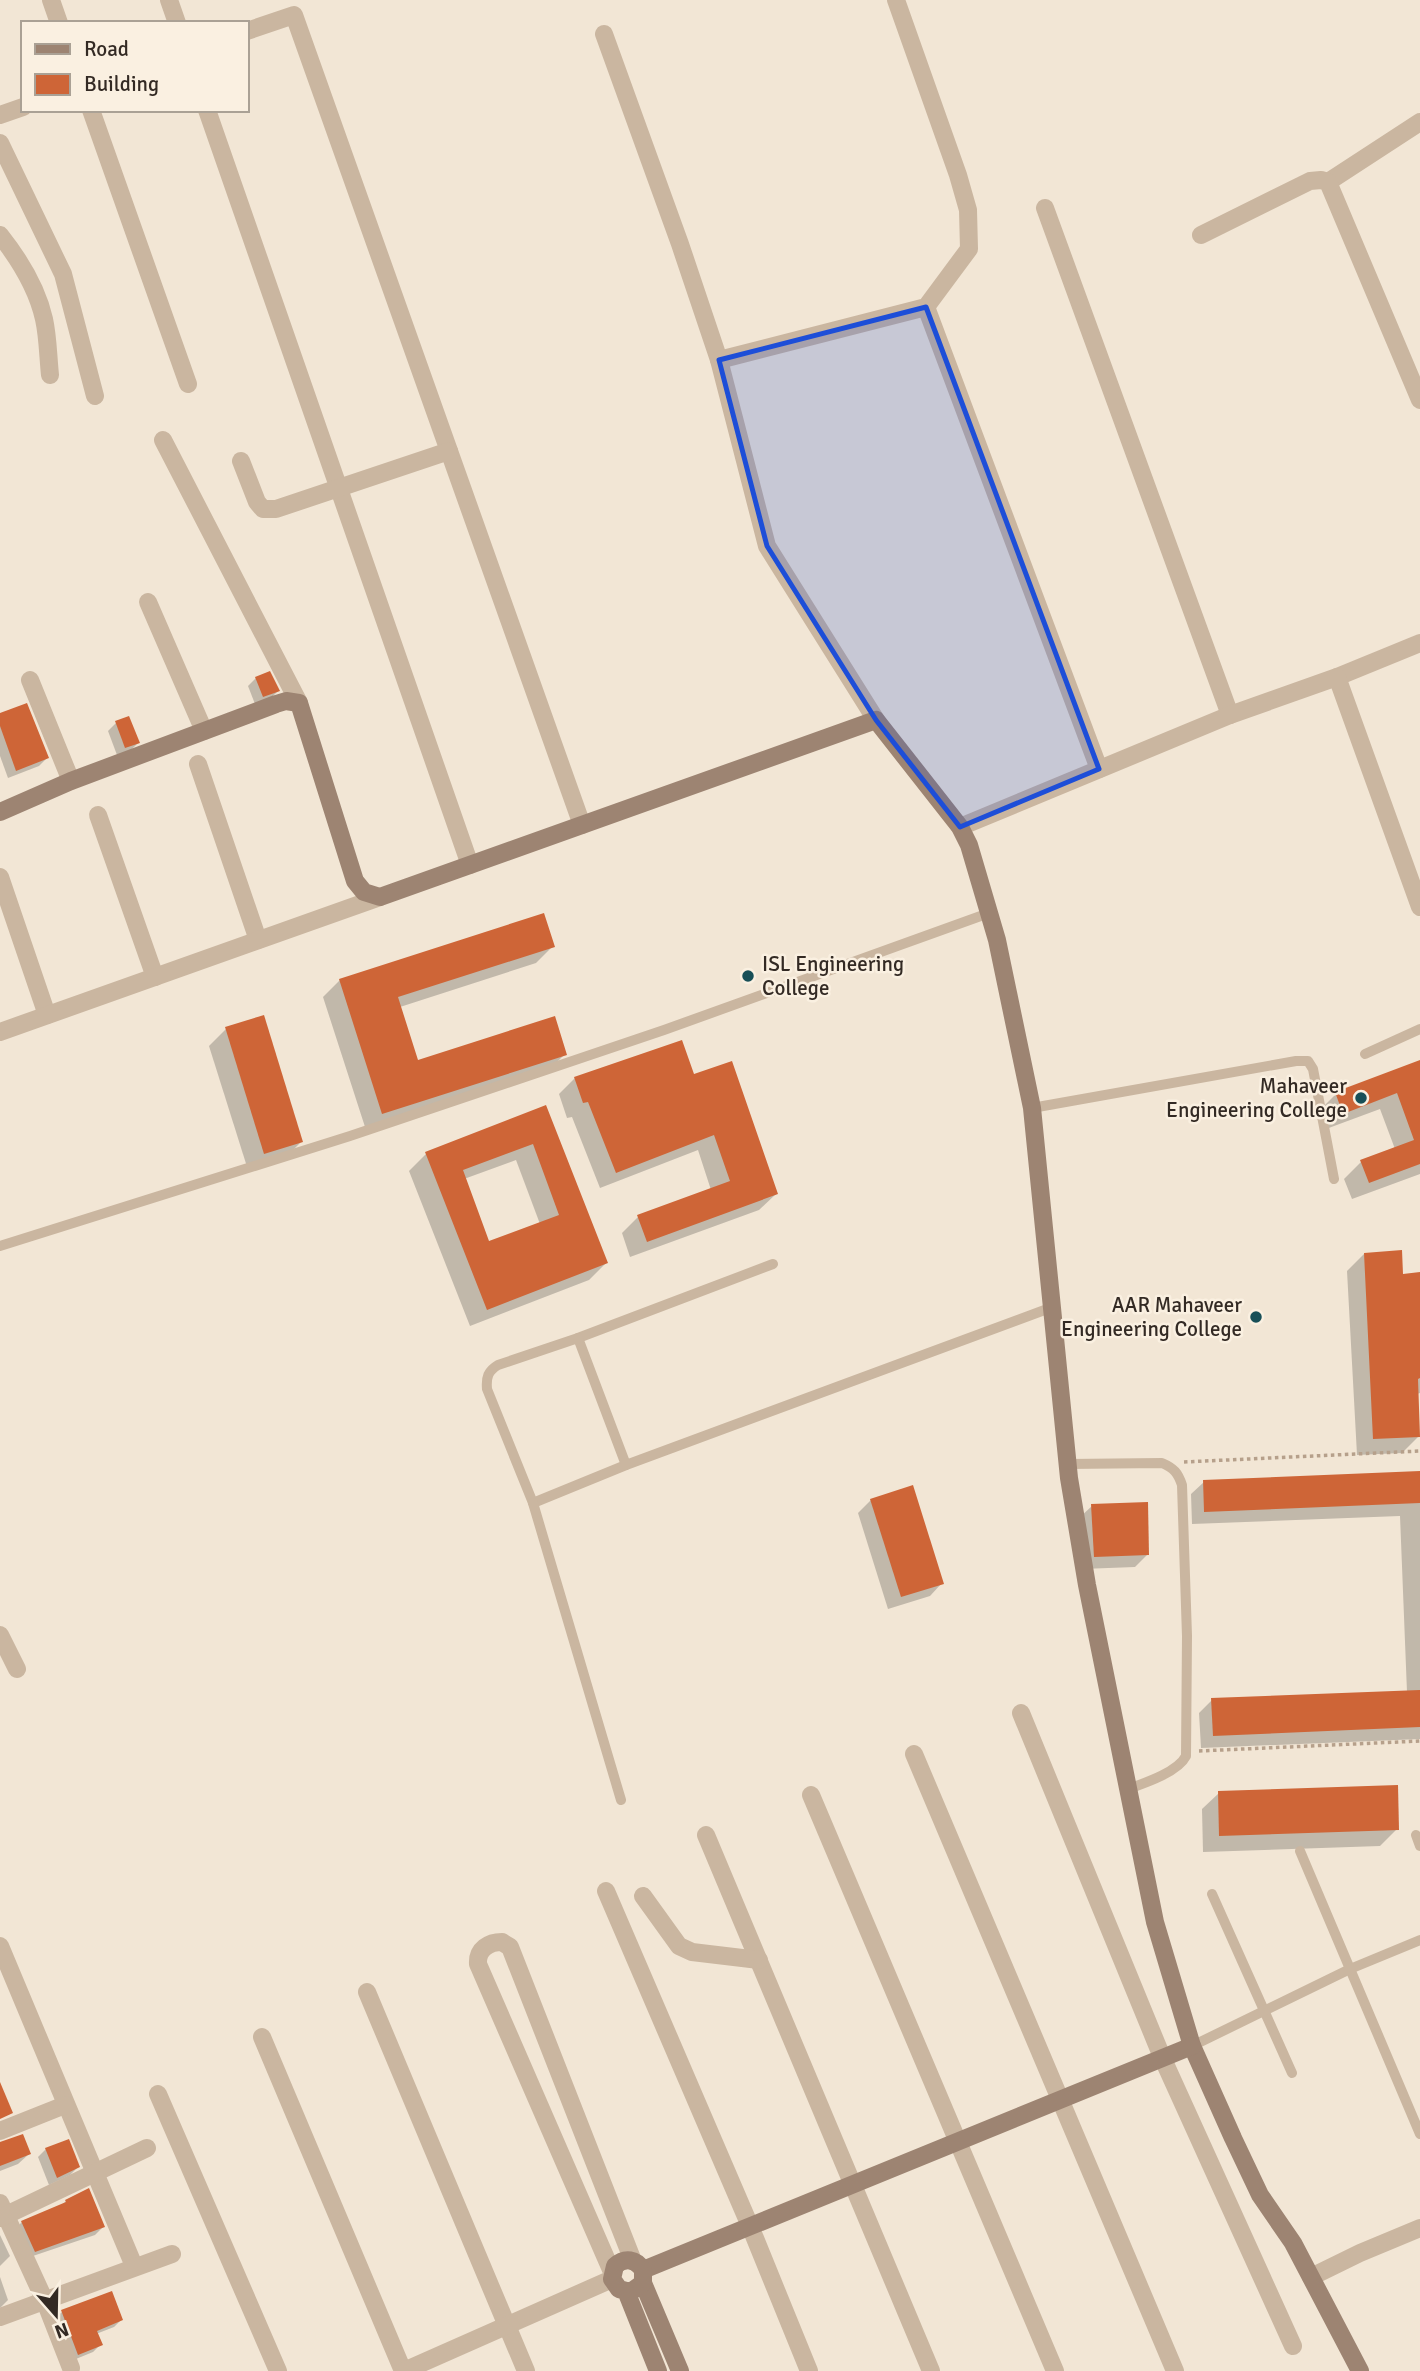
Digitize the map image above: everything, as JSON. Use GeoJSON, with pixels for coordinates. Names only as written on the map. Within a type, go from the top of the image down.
{"type":"FeatureCollection","features":[{"type":"Feature","properties":{"kind":"street"},"geometry":{"type":"LineString","coordinates":[[51,0],[58,21]]}},
{"type":"Feature","properties":{"kind":"street"},"geometry":{"type":"LineString","coordinates":[[169,0],[176,21]]}},
{"type":"Feature","properties":{"kind":"street"},"geometry":{"type":"LineString","coordinates":[[719,360],[926,307],[969,250],[968,211],[958,175],[896,0]]}},
{"type":"Feature","properties":{"kind":"street"},"geometry":{"type":"LineString","coordinates":[[248,30],[292,8],[582,825]]}},
{"type":"Feature","properties":{"kind":"street"},"geometry":{"type":"LineString","coordinates":[[604,34],[719,360],[767,546],[876,720],[960,827],[969,845],[997,940],[1032,1108],[1068,1464],[1087,1585],[1155,1922],[1192,2046],[1260,2195],[1293,2243],[1360,2371]]}},
{"type":"Feature","properties":{"kind":"street"},"geometry":{"type":"LineString","coordinates":[[0,115],[21,108]]}},
{"type":"Feature","properties":{"kind":"street"},"geometry":{"type":"LineString","coordinates":[[92,112],[188,384]]}},
{"type":"Feature","properties":{"kind":"street"},"geometry":{"type":"LineString","coordinates":[[208,112],[470,865]]}},
{"type":"Feature","properties":{"kind":"street"},"geometry":{"type":"LineString","coordinates":[[1201,235],[1310,181],[1328,182],[1420,122]]}},
{"type":"Feature","properties":{"kind":"street"},"geometry":{"type":"LineString","coordinates":[[0,143],[63,274],[95,396]]}},
{"type":"Feature","properties":{"kind":"street"},"geometry":{"type":"LineString","coordinates":[[1328,182],[1420,400]]}},
{"type":"Feature","properties":{"kind":"street"},"geometry":{"type":"LineString","coordinates":[[1045,208],[1230,715]]}},
{"type":"Feature","properties":{"kind":"street"},"geometry":{"type":"LineString","coordinates":[[0,235],[17,258],[35,292],[44,319],[50,375]]}},
{"type":"Feature","properties":{"kind":"street"},"geometry":{"type":"LineString","coordinates":[[926,307],[1099,769]]}},
{"type":"Feature","properties":{"kind":"street"},"geometry":{"type":"LineString","coordinates":[[163,440],[299,703],[355,881],[364,892],[380,897]]}},
{"type":"Feature","properties":{"kind":"street"},"geometry":{"type":"LineString","coordinates":[[240,461],[257,502],[263,509],[276,509],[449,451]]}},
{"type":"Feature","properties":{"kind":"street"},"geometry":{"type":"LineString","coordinates":[[148,602],[204,731]]}},
{"type":"Feature","properties":{"kind":"street"},"geometry":{"type":"LineString","coordinates":[[960,827],[1230,715],[1337,677],[1420,643]]}},
{"type":"Feature","properties":{"kind":"street"},"geometry":{"type":"LineString","coordinates":[[1337,677],[1420,907]]}},
{"type":"Feature","properties":{"kind":"street"},"geometry":{"type":"LineString","coordinates":[[30,680],[71,781]]}},
{"type":"Feature","properties":{"kind":"street"},"geometry":{"type":"LineString","coordinates":[[0,812],[71,781],[276,704],[286,701],[299,703]]}},
{"type":"Feature","properties":{"kind":"street"},"geometry":{"type":"LineString","coordinates":[[0,1032],[876,720]]}},
{"type":"Feature","properties":{"kind":"street"},"geometry":{"type":"LineString","coordinates":[[198,764],[258,940]]}},
{"type":"Feature","properties":{"kind":"street"},"geometry":{"type":"LineString","coordinates":[[99,815],[155,977]]}},
{"type":"Feature","properties":{"kind":"street"},"geometry":{"type":"LineString","coordinates":[[0,877],[47,1015]]}},
{"type":"Feature","properties":{"kind":"street"},"geometry":{"type":"LineString","coordinates":[[0,1635],[17,1669]]}},
{"type":"Feature","properties":{"kind":"street"},"geometry":{"type":"LineString","coordinates":[[1021,1713],[1162,2057],[1293,2346]]}},
{"type":"Feature","properties":{"kind":"street"},"geometry":{"type":"LineString","coordinates":[[914,1754],[1175,2371]]}},
{"type":"Feature","properties":{"kind":"street"},"geometry":{"type":"LineString","coordinates":[[811,1795],[1055,2371]]}},
{"type":"Feature","properties":{"kind":"street"},"geometry":{"type":"LineString","coordinates":[[706,1835],[931,2371]]}},
{"type":"Feature","properties":{"kind":"street"},"geometry":{"type":"LineString","coordinates":[[606,1891],[750,2226],[809,2371]]}},
{"type":"Feature","properties":{"kind":"street"},"geometry":{"type":"LineString","coordinates":[[643,1896],[679,1946],[692,1952],[759,1960]]}},
{"type":"Feature","properties":{"kind":"street"},"geometry":{"type":"LineString","coordinates":[[680,2371],[640,2271],[509,1947],[502,1942],[485,1946],[478,1954],[478,1964],[614,2285],[626,2291],[632,2291],[640,2271],[1192,2046]]}},
{"type":"Feature","properties":{"kind":"street"},"geometry":{"type":"LineString","coordinates":[[0,1947],[134,2266]]}},
{"type":"Feature","properties":{"kind":"street"},"geometry":{"type":"LineString","coordinates":[[367,1992],[526,2371]]}},
{"type":"Feature","properties":{"kind":"street"},"geometry":{"type":"LineString","coordinates":[[262,2037],[403,2371],[612,2275],[620,2262],[640,2271]]}},
{"type":"Feature","properties":{"kind":"street"},"geometry":{"type":"LineString","coordinates":[[158,2094],[278,2371]]}},
{"type":"Feature","properties":{"kind":"street"},"geometry":{"type":"LineString","coordinates":[[0,2131],[65,2105]]}},
{"type":"Feature","properties":{"kind":"street"},"geometry":{"type":"LineString","coordinates":[[71,2368],[44,2299],[2,2212],[95,2175],[147,2148]]}},
{"type":"Feature","properties":{"kind":"street"},"geometry":{"type":"LineString","coordinates":[[1311,2277],[1420,2228]]}},
{"type":"Feature","properties":{"kind":"street"},"geometry":{"type":"LineString","coordinates":[[0,2317],[172,2253]]}},
{"type":"Feature","properties":{"kind":"street"},"geometry":{"type":"LineString","coordinates":[[626,2291],[658,2371]]}},
{"type":"Feature","properties":{"kind":"lane"},"geometry":{"type":"LineString","coordinates":[[0,1246],[350,1136],[664,1030],[989,913]]}},
{"type":"Feature","properties":{"kind":"lane"},"geometry":{"type":"LineString","coordinates":[[1365,1054],[1420,1029]]}},
{"type":"Feature","properties":{"kind":"lane"},"geometry":{"type":"LineString","coordinates":[[1032,1108],[1296,1060],[1308,1061],[1313,1069],[1334,1179]]}},
{"type":"Feature","properties":{"kind":"lane"},"geometry":{"type":"LineString","coordinates":[[621,1800],[533,1503],[487,1389],[486,1379],[489,1370],[498,1365],[578,1338],[773,1264]]}},
{"type":"Feature","properties":{"kind":"lane"},"geometry":{"type":"LineString","coordinates":[[533,1503],[626,1465],[1051,1308]]}},
{"type":"Feature","properties":{"kind":"lane"},"geometry":{"type":"LineString","coordinates":[[578,1338],[626,1465]]}},
{"type":"Feature","properties":{"kind":"lane"},"geometry":{"type":"LineString","coordinates":[[1068,1464],[1171,1466],[1182,1485],[1187,1636],[1185,1760],[1147,1783],[1128,1789]]}},
{"type":"Feature","properties":{"kind":"lane"},"geometry":{"type":"LineString","coordinates":[[1300,1851],[1420,2134]]}},
{"type":"Feature","properties":{"kind":"lane"},"geometry":{"type":"LineString","coordinates":[[1212,1894],[1292,2073]]}},
{"type":"Feature","properties":{"kind":"lane"},"geometry":{"type":"LineString","coordinates":[[1192,2046],[1350,1969],[1420,1940]]}},
{"type":"Feature","properties":{"kind":"path"},"geometry":{"type":"LineString","coordinates":[[1157,1464],[1420,1451]]}},
{"type":"Feature","properties":{"kind":"path"},"geometry":{"type":"LineString","coordinates":[[1186,1752],[1420,1741]]}},
{"type":"Feature","properties":{"kind":"highlighted area"},"geometry":{"type":"Polygon","coordinates":[[[926,307],[1099,769],[960,827],[876,720],[767,546],[719,360],[926,307]]]}},
{"type":"Feature","properties":{"kind":"building"},"geometry":{"type":"Polygon","coordinates":[[[270,671],[280,691],[263,697],[255,677],[270,671]]]}},
{"type":"Feature","properties":{"kind":"building"},"geometry":{"type":"Polygon","coordinates":[[[27,703],[49,758],[16,771],[0,726],[0,713],[27,703]]]}},
{"type":"Feature","properties":{"kind":"building"},"geometry":{"type":"Polygon","coordinates":[[[129,716],[140,743],[125,748],[115,721],[129,716]]]}},
{"type":"Feature","properties":{"kind":"building"},"geometry":{"type":"Polygon","coordinates":[[[544,913],[555,947],[398,997],[418,1060],[555,1016],[567,1055],[382,1114],[339,979],[544,913]]]}},
{"type":"Feature","properties":{"kind":"building"},"geometry":{"type":"Polygon","coordinates":[[[264,1015],[303,1142],[264,1154],[225,1027],[264,1015]]]}},
{"type":"Feature","properties":{"kind":"building"},"geometry":{"type":"Polygon","coordinates":[[[682,1040],[694,1074],[732,1061],[778,1194],[647,1242],[637,1215],[730,1181],[714,1135],[616,1173],[588,1102],[583,1103],[574,1077],[682,1040]]]}},
{"type":"Feature","properties":{"kind":"building"},"geometry":{"type":"Polygon","coordinates":[[[1420,1060],[1420,1164],[1369,1183],[1360,1160],[1414,1140],[1397,1093],[1343,1114],[1335,1092],[1420,1060]]]}},
{"type":"Feature","properties":{"kind":"building"},"geometry":{"type":"Polygon","coordinates":[[[546,1105],[608,1263],[487,1310],[425,1152],[546,1105]],[[533,1144],[463,1170],[489,1241],[559,1215],[533,1144]]]}},
{"type":"Feature","properties":{"kind":"building"},"geometry":{"type":"Polygon","coordinates":[[[1402,1250],[1403,1274],[1420,1272],[1420,1437],[1373,1439],[1364,1253],[1402,1250]]]}},
{"type":"Feature","properties":{"kind":"building"},"geometry":{"type":"Polygon","coordinates":[[[1420,1471],[1420,1503],[1204,1512],[1203,1480],[1420,1471]]]}},
{"type":"Feature","properties":{"kind":"building"},"geometry":{"type":"Polygon","coordinates":[[[913,1485],[944,1584],[901,1597],[870,1499],[913,1485]]]}},
{"type":"Feature","properties":{"kind":"building"},"geometry":{"type":"Polygon","coordinates":[[[1148,1502],[1149,1555],[1094,1557],[1091,1504],[1148,1502]]]}},
{"type":"Feature","properties":{"kind":"building"},"geometry":{"type":"Polygon","coordinates":[[[1420,1690],[1420,1727],[1213,1736],[1211,1698],[1420,1690]]]}},
{"type":"Feature","properties":{"kind":"building"},"geometry":{"type":"Polygon","coordinates":[[[1398,1785],[1399,1830],[1219,1836],[1218,1791],[1398,1785]]]}},
{"type":"Feature","properties":{"kind":"building"},"geometry":{"type":"Polygon","coordinates":[[[0,2082],[13,2113],[0,2119],[0,2082]]]}},
{"type":"Feature","properties":{"kind":"building"},"geometry":{"type":"Polygon","coordinates":[[[23,2134],[31,2154],[0,2166],[0,2142],[23,2134]]]}},
{"type":"Feature","properties":{"kind":"building"},"geometry":{"type":"Polygon","coordinates":[[[69,2139],[80,2167],[57,2178],[45,2148],[69,2139]]]}},
{"type":"Feature","properties":{"kind":"building"},"geometry":{"type":"Polygon","coordinates":[[[89,2188],[105,2227],[35,2252],[21,2221],[66,2202],[65,2200],[89,2188]]]}},
{"type":"Feature","properties":{"kind":"building"},"geometry":{"type":"Polygon","coordinates":[[[112,2291],[123,2320],[97,2331],[103,2345],[78,2355],[61,2310],[112,2291]]]}},
{"type":"Feature","properties":{"kind":"place","name":"ISL Engineering College"},"geometry":{"type":"Point","coordinates":[748,976]}},
{"type":"Feature","properties":{"kind":"place","name":"Mahaveer Engineering College"},"geometry":{"type":"Point","coordinates":[1361,1098]}},
{"type":"Feature","properties":{"kind":"place","name":"AAR Mahaveer Engineering College"},"geometry":{"type":"Point","coordinates":[1256,1317]}}]}
